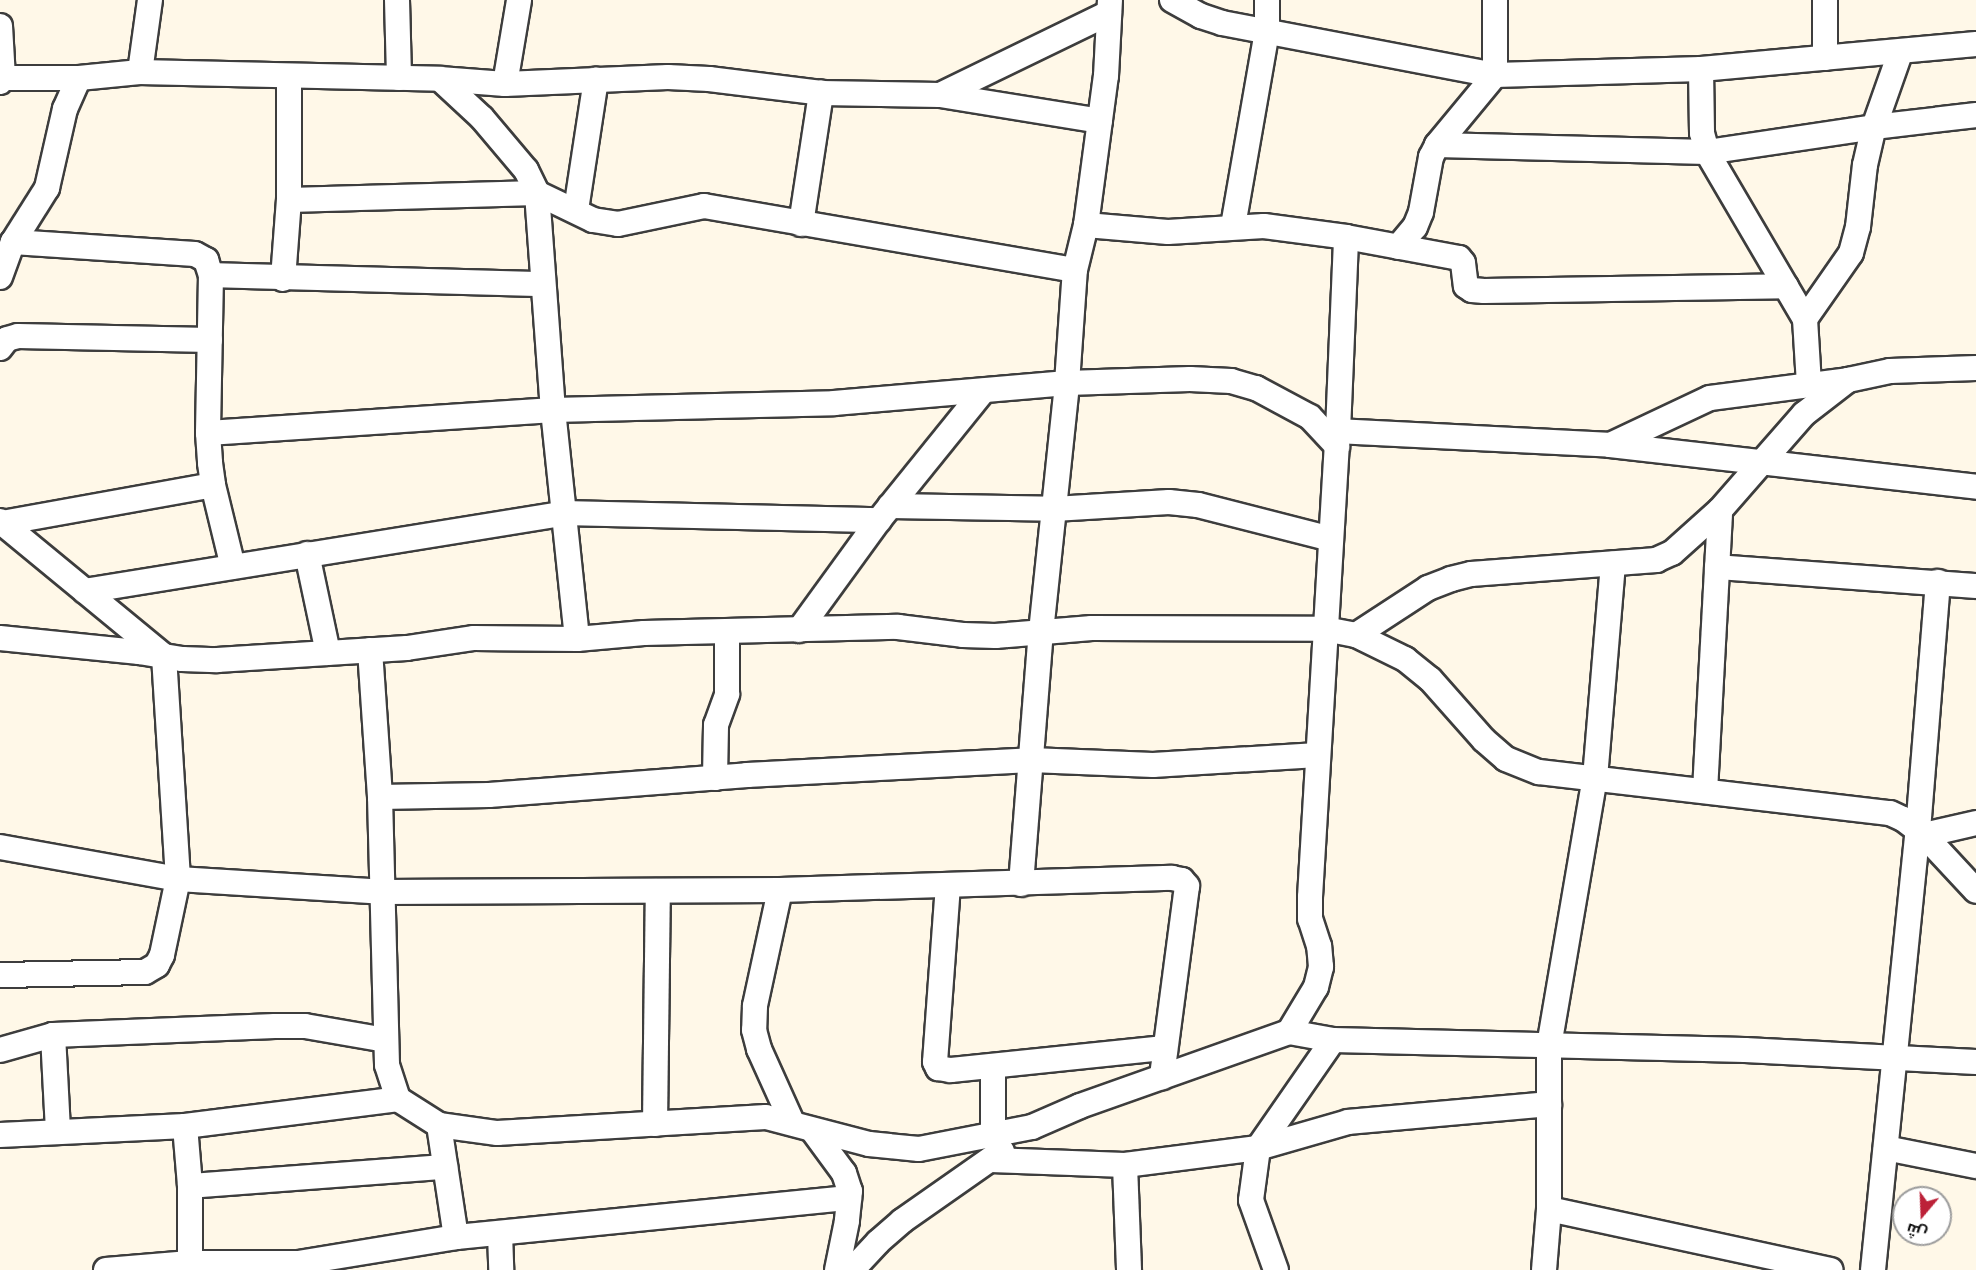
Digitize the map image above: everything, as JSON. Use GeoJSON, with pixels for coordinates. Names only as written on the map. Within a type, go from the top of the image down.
{"type":"FeatureCollection","features":[{"type":"Feature","properties":{"kind":"street"},"geometry":{"type":"LineString","coordinates":[[140,72],[150,0]]}},
{"type":"Feature","properties":{"kind":"street"},"geometry":{"type":"LineString","coordinates":[[397,0],[399,78]]}},
{"type":"Feature","properties":{"kind":"street"},"geometry":{"type":"LineString","coordinates":[[505,84],[519,0]]}},
{"type":"Feature","properties":{"kind":"street"},"geometry":{"type":"LineString","coordinates":[[1172,0],[1202,16],[1267,31],[1495,75],[1701,69],[1900,53],[1976,44]]}},
{"type":"Feature","properties":{"kind":"street"},"geometry":{"type":"LineString","coordinates":[[1233,226],[1267,31],[1266,0]]}},
{"type":"Feature","properties":{"kind":"street"},"geometry":{"type":"LineString","coordinates":[[1398,247],[1414,227],[1421,212],[1431,157],[1437,145],[1495,75],[1495,0]]}},
{"type":"Feature","properties":{"kind":"street"},"geometry":{"type":"LineString","coordinates":[[1825,0],[1825,58]]}},
{"type":"Feature","properties":{"kind":"street"},"geometry":{"type":"LineString","coordinates":[[940,95],[1110,6]]}},
{"type":"Feature","properties":{"kind":"street"},"geometry":{"type":"LineString","coordinates":[[1020,884],[1041,632],[1067,384],[1075,270],[1086,225],[1100,121],[1110,6]]}},
{"type":"Feature","properties":{"kind":"street"},"geometry":{"type":"LineString","coordinates":[[0,26],[2,80],[80,78],[140,72],[440,79],[505,84],[688,78],[821,93],[940,95],[1100,121]]}},
{"type":"Feature","properties":{"kind":"street"},"geometry":{"type":"LineString","coordinates":[[1805,319],[1851,253],[1858,227],[1864,165],[1874,127],[1900,53]]}},
{"type":"Feature","properties":{"kind":"street"},"geometry":{"type":"LineString","coordinates":[[1701,69],[1702,133],[1707,152],[1805,319],[1809,385]]}},
{"type":"Feature","properties":{"kind":"street"},"geometry":{"type":"LineString","coordinates":[[283,279],[289,200],[289,76]]}},
{"type":"Feature","properties":{"kind":"street"},"geometry":{"type":"LineString","coordinates":[[0,272],[13,242],[46,188],[65,109],[80,78]]}},
{"type":"Feature","properties":{"kind":"street"},"geometry":{"type":"LineString","coordinates":[[440,79],[482,118],[513,152],[526,170],[537,193],[553,410],[577,639]]}},
{"type":"Feature","properties":{"kind":"street"},"geometry":{"type":"LineString","coordinates":[[576,210],[596,80]]}},
{"type":"Feature","properties":{"kind":"street"},"geometry":{"type":"LineString","coordinates":[[801,224],[821,93]]}},
{"type":"Feature","properties":{"kind":"street"},"geometry":{"type":"LineString","coordinates":[[1437,145],[1707,152],[1874,127],[1976,115]]}},
{"type":"Feature","properties":{"kind":"street"},"geometry":{"type":"LineString","coordinates":[[289,200],[537,193],[593,220],[618,224],[704,206],[1075,270]]}},
{"type":"Feature","properties":{"kind":"street"},"geometry":{"type":"LineString","coordinates":[[1086,225],[1168,232],[1233,226],[1264,226],[1346,237],[1459,258],[1463,262],[1466,286],[1472,290],[1785,286]]}},
{"type":"Feature","properties":{"kind":"street"},"geometry":{"type":"LineString","coordinates":[[1289,1032],[1317,987],[1321,967],[1319,946],[1310,919],[1310,897],[1338,438],[1346,237]]}},
{"type":"Feature","properties":{"kind":"street"},"geometry":{"type":"LineString","coordinates":[[13,242],[195,254],[206,260],[212,275],[208,434],[213,485],[233,567]]}},
{"type":"Feature","properties":{"kind":"street"},"geometry":{"type":"LineString","coordinates":[[212,275],[283,279],[543,284]]}},
{"type":"Feature","properties":{"kind":"street"},"geometry":{"type":"LineString","coordinates":[[0,348],[7,339],[18,336],[210,340]]}},
{"type":"Feature","properties":{"kind":"street"},"geometry":{"type":"LineString","coordinates":[[1610,445],[1710,398],[1848,380],[1890,371],[1976,368]]}},
{"type":"Feature","properties":{"kind":"street"},"geometry":{"type":"LineString","coordinates":[[208,434],[553,410],[834,403],[1067,384],[1190,379],[1231,381],[1256,388],[1310,417],[1338,438],[1610,445],[1976,487]]}},
{"type":"Feature","properties":{"kind":"street"},"geometry":{"type":"LineString","coordinates":[[1356,635],[1428,588],[1451,579],[1471,574],[1656,560],[1672,553],[1720,510],[1804,414],[1848,380]]}},
{"type":"Feature","properties":{"kind":"street"},"geometry":{"type":"LineString","coordinates":[[799,630],[885,513],[983,391]]}},
{"type":"Feature","properties":{"kind":"street"},"geometry":{"type":"LineString","coordinates":[[1,522],[213,485]]}},
{"type":"Feature","properties":{"kind":"street"},"geometry":{"type":"LineString","coordinates":[[85,591],[564,513],[885,513],[1054,509],[1140,502],[1198,505],[1331,539]]}},
{"type":"Feature","properties":{"kind":"street"},"geometry":{"type":"LineString","coordinates":[[1705,791],[1720,510]]}},
{"type":"Feature","properties":{"kind":"street"},"geometry":{"type":"LineString","coordinates":[[0,975],[145,972],[157,965],[162,954],[178,879],[164,656],[1,522]]}},
{"type":"Feature","properties":{"kind":"street"},"geometry":{"type":"LineString","coordinates":[[308,554],[328,653]]}},
{"type":"Feature","properties":{"kind":"street"},"geometry":{"type":"LineString","coordinates":[[1544,1270],[1549,1209],[1550,1046],[1595,778],[1613,564]]}},
{"type":"Feature","properties":{"kind":"street"},"geometry":{"type":"LineString","coordinates":[[1717,567],[1976,586]]}},
{"type":"Feature","properties":{"kind":"street"},"geometry":{"type":"LineString","coordinates":[[1875,1268],[1921,832],[1938,582]]}},
{"type":"Feature","properties":{"kind":"street"},"geometry":{"type":"LineString","coordinates":[[0,638],[217,660],[370,650],[474,638],[577,639],[644,633],[727,633],[898,627],[963,635],[1092,628],[1325,629],[1356,635],[1383,646],[1413,665],[1454,704],[1484,740],[1506,759],[1539,772],[1876,810],[1903,819],[1921,832],[1976,891]]}},
{"type":"Feature","properties":{"kind":"street"},"geometry":{"type":"LineString","coordinates":[[715,778],[716,725],[727,694],[727,633]]}},
{"type":"Feature","properties":{"kind":"street"},"geometry":{"type":"LineString","coordinates":[[370,650],[380,797],[387,1065],[398,1099]]}},
{"type":"Feature","properties":{"kind":"street"},"geometry":{"type":"LineString","coordinates":[[380,797],[489,795],[715,778],[1031,760],[1124,766],[1318,755]]}},
{"type":"Feature","properties":{"kind":"street"},"geometry":{"type":"LineString","coordinates":[[1921,832],[1976,823]]}},
{"type":"Feature","properties":{"kind":"street"},"geometry":{"type":"LineString","coordinates":[[0,847],[178,879],[382,892],[780,890],[1172,878],[1182,880],[1187,886],[1162,1077]]}},
{"type":"Feature","properties":{"kind":"street"},"geometry":{"type":"LineString","coordinates":[[948,885],[935,1062],[938,1068],[951,1070],[1166,1048]]}},
{"type":"Feature","properties":{"kind":"street"},"geometry":{"type":"LineString","coordinates":[[780,890],[755,1006],[754,1030],[759,1049],[802,1127],[844,1173],[849,1198],[847,1221],[837,1270]]}},
{"type":"Feature","properties":{"kind":"street"},"geometry":{"type":"LineString","coordinates":[[655,1124],[658,891]]}},
{"type":"Feature","properties":{"kind":"street"},"geometry":{"type":"LineString","coordinates":[[0,1050],[53,1035],[305,1026],[386,1040]]}},
{"type":"Feature","properties":{"kind":"street"},"geometry":{"type":"LineString","coordinates":[[0,1135],[185,1126],[398,1099],[439,1125],[497,1133],[766,1117],[869,1144],[919,1149],[1032,1127],[1080,1106],[1289,1032],[1333,1040],[1745,1050],[1976,1062]]}},
{"type":"Feature","properties":{"kind":"street"},"geometry":{"type":"LineString","coordinates":[[53,1035],[58,1132]]}},
{"type":"Feature","properties":{"kind":"street"},"geometry":{"type":"LineString","coordinates":[[1276,1270],[1251,1200],[1258,1148],[1333,1040]]}},
{"type":"Feature","properties":{"kind":"street"},"geometry":{"type":"LineString","coordinates":[[993,1066],[993,1136]]}},
{"type":"Feature","properties":{"kind":"street"},"geometry":{"type":"LineString","coordinates":[[991,1160],[1125,1165],[1258,1148],[1348,1122],[1549,1104]]}},
{"type":"Feature","properties":{"kind":"street"},"geometry":{"type":"LineString","coordinates":[[439,1125],[456,1237]]}},
{"type":"Feature","properties":{"kind":"street"},"geometry":{"type":"LineString","coordinates":[[185,1126],[190,1186],[190,1267]]}},
{"type":"Feature","properties":{"kind":"street"},"geometry":{"type":"LineString","coordinates":[[852,1270],[902,1221],[991,1160],[1032,1127]]}},
{"type":"Feature","properties":{"kind":"street"},"geometry":{"type":"LineString","coordinates":[[1886,1148],[1976,1166]]}},
{"type":"Feature","properties":{"kind":"street"},"geometry":{"type":"LineString","coordinates":[[1125,1165],[1129,1270]]}},
{"type":"Feature","properties":{"kind":"street"},"geometry":{"type":"LineString","coordinates":[[190,1186],[446,1167]]}},
{"type":"Feature","properties":{"kind":"street"},"geometry":{"type":"LineString","coordinates":[[106,1270],[356,1262],[456,1237],[849,1198]]}},
{"type":"Feature","properties":{"kind":"street"},"geometry":{"type":"LineString","coordinates":[[1549,1209],[1830,1270]]}},
{"type":"Feature","properties":{"kind":"street"},"geometry":{"type":"LineString","coordinates":[[500,1233],[501,1270]]}}]}
